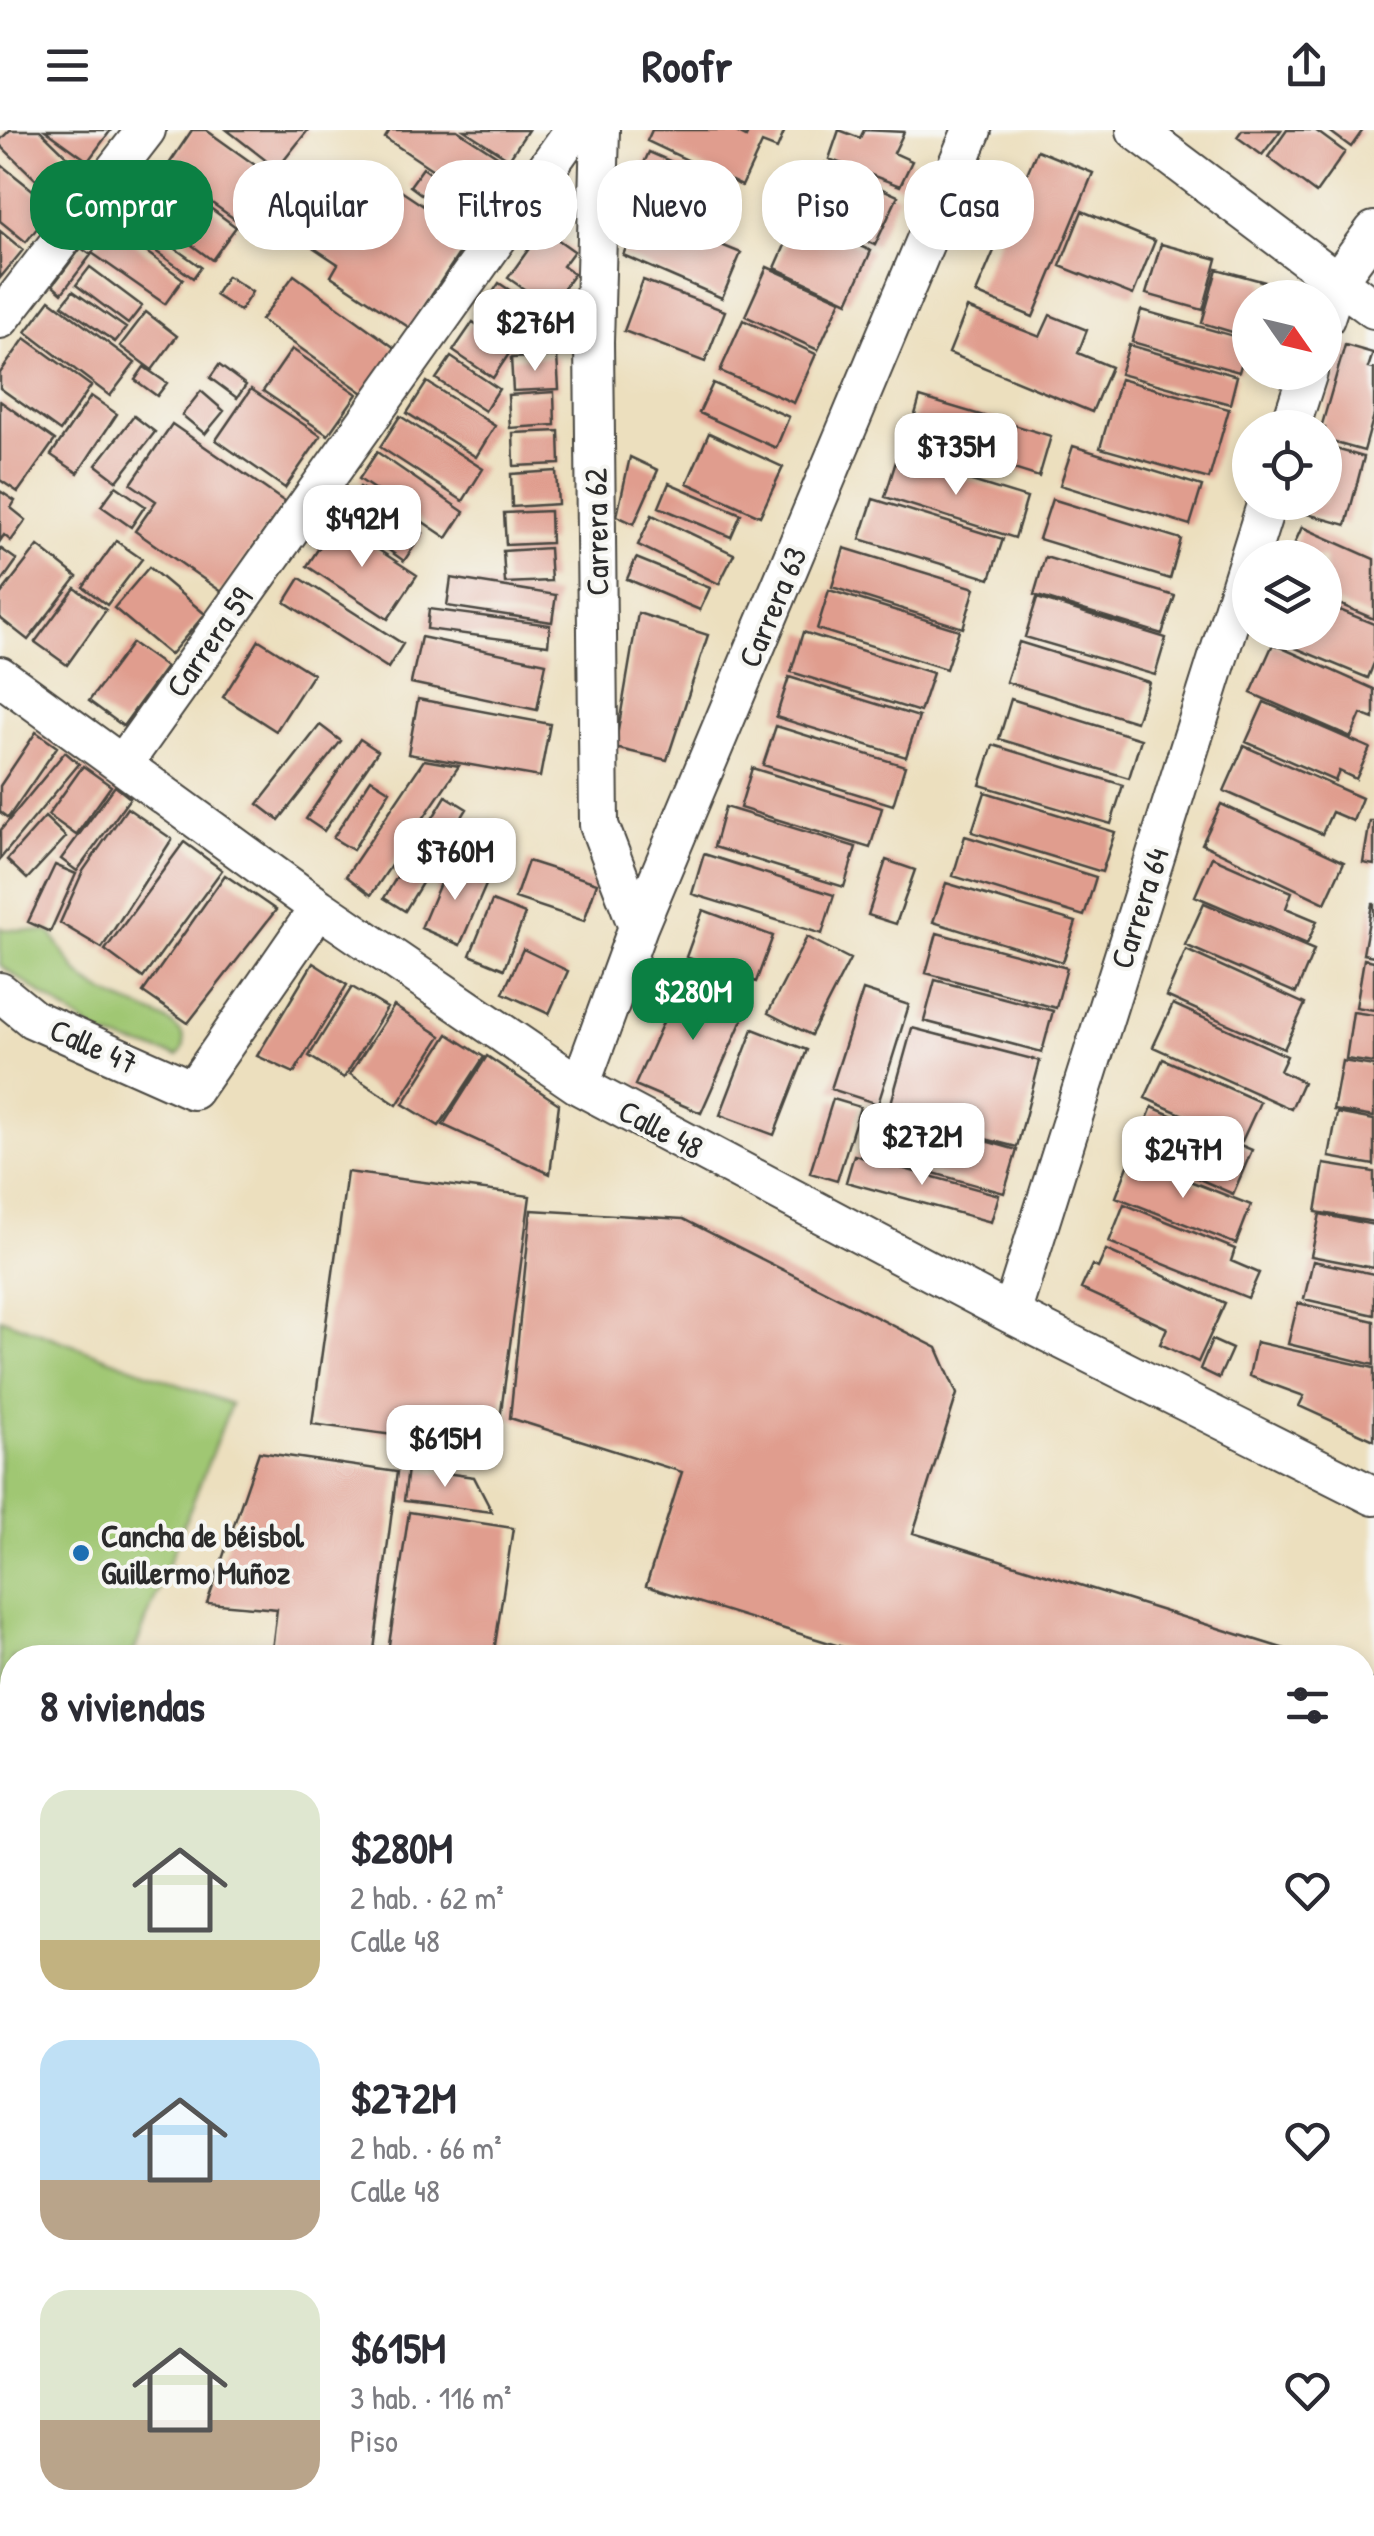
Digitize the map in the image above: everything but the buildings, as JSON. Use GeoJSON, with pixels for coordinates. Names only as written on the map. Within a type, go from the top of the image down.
{"type":"FeatureCollection","features":[{"type":"Feature","properties":{"kind":"street"},"geometry":{"type":"LineString","coordinates":[[0,318],[146,130]]}},
{"type":"Feature","properties":{"kind":"street","name":"Carrera 59"},"geometry":{"type":"LineString","coordinates":[[123,764],[574,130]]}},
{"type":"Feature","properties":{"kind":"street","name":"Carrera 62"},"geometry":{"type":"LineString","coordinates":[[600,130],[594,342],[599,825],[638,927]]}},
{"type":"Feature","properties":{"kind":"street","name":"Carrera 63"},"geometry":{"type":"LineString","coordinates":[[580,1086],[638,927],[972,130]]}},
{"type":"Feature","properties":{"kind":"street"},"geometry":{"type":"LineString","coordinates":[[1136,130],[1335,280]]}},
{"type":"Feature","properties":{"kind":"street"},"geometry":{"type":"LineString","coordinates":[[1337,280],[1374,232]]}},
{"type":"Feature","properties":{"kind":"street"},"geometry":{"type":"LineString","coordinates":[[1342,286],[1374,310]]}},
{"type":"Feature","properties":{"kind":"street","name":"Carrera 64"},"geometry":{"type":"LineString","coordinates":[[1011,1314],[1261,520]]}},
{"type":"Feature","properties":{"kind":"street","name":"Calle 48"},"geometry":{"type":"LineString","coordinates":[[0,676],[319,908],[580,1086],[1011,1314],[1374,1496]]}},
{"type":"Feature","properties":{"kind":"street","name":"Calle 47"},"geometry":{"type":"LineString","coordinates":[[0,992],[33,1018],[193,1090],[319,908]]}},
{"type":"Feature","properties":{"kind":"green space"},"geometry":{"type":"Polygon","coordinates":[[[0,927],[50,932],[86,980],[177,1028],[184,1046],[178,1056],[102,1036],[0,965],[0,927]]]}},
{"type":"Feature","properties":{"kind":"green space","name":"Cancha de béisbol Guillermo Muñoz"},"geometry":{"type":"Polygon","coordinates":[[[0,1318],[231,1404],[137,1645],[0,1645],[0,1318]]]}},
{"type":"Feature","properties":{"kind":"place","name":"Cancha de béisbol Guillermo Muñoz"},"geometry":{"type":"Point","coordinates":[81,1553]}}]}
